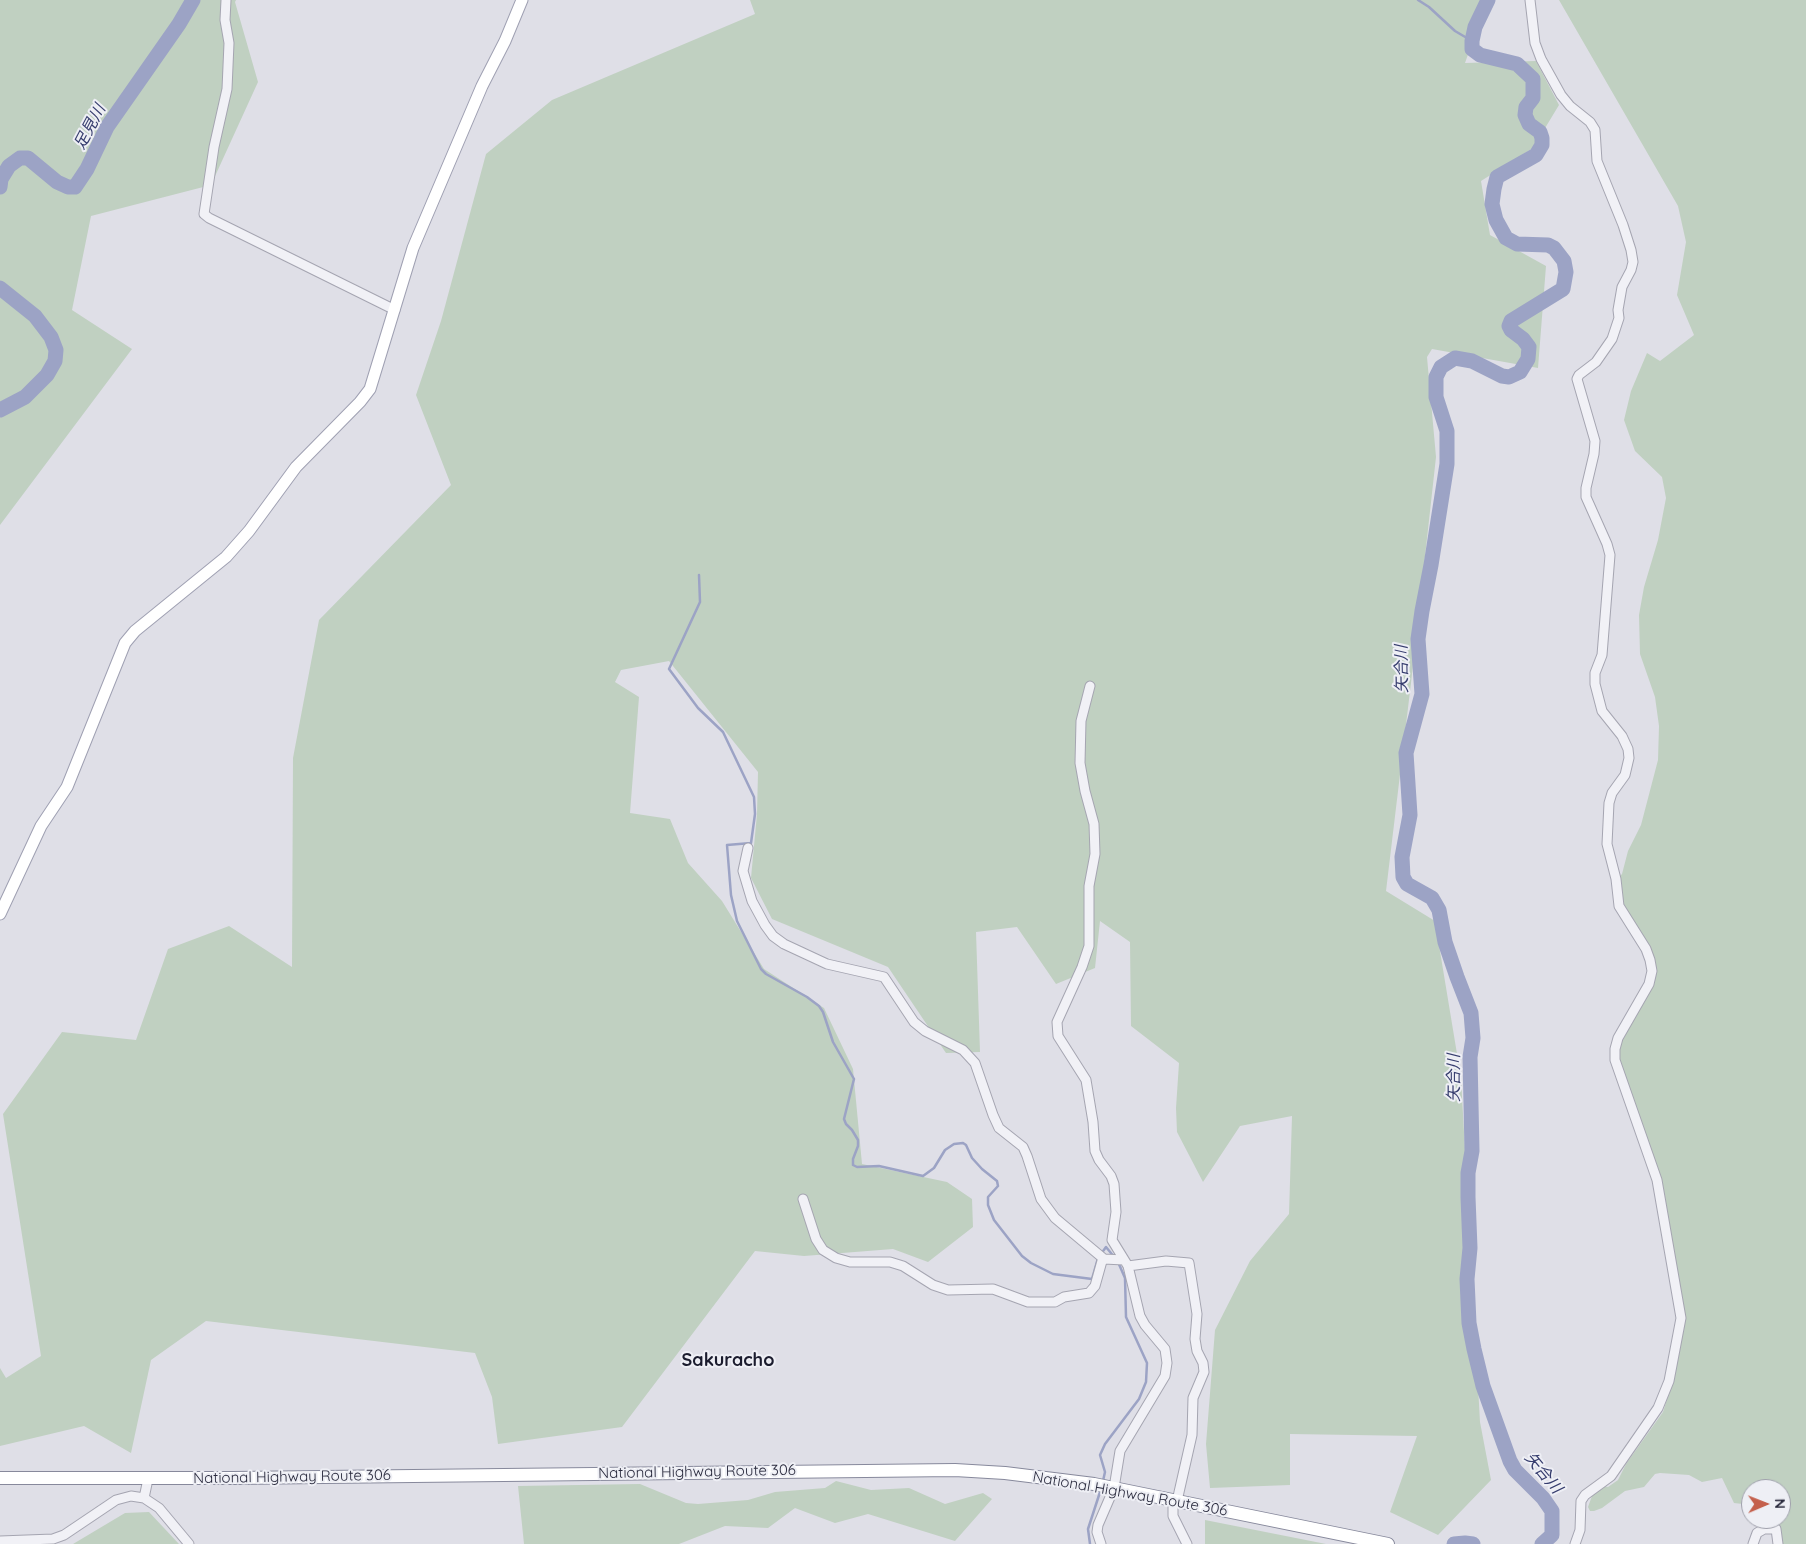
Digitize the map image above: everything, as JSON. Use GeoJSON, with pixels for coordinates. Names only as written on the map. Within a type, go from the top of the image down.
{"type":"FeatureCollection","features":[{"type":"Feature","properties":{"kind":"highway","name":"National Highway Route 306"},"geometry":{"type":"LineString","coordinates":[[0,1478],[148,1479],[916,1469],[1005,1472],[1094,1484],[1388,1544]]}},
{"type":"Feature","properties":{"kind":"main road"},"geometry":{"type":"LineString","coordinates":[[0,912],[41,826],[68,787],[125,643],[136,631],[226,557],[249,531],[296,467],[366,396],[374,382],[413,248],[482,86],[505,41],[522,0]]}},
{"type":"Feature","properties":{"kind":"street"},"geometry":{"type":"LineString","coordinates":[[226,0],[225,20],[228,30],[229,60],[226,95],[214,147],[204,214],[395,310]]}},
{"type":"Feature","properties":{"kind":"street"},"geometry":{"type":"LineString","coordinates":[[1530,0],[1535,43],[1541,59],[1561,95],[1570,106],[1590,122],[1595,130],[1597,161],[1623,225],[1633,262],[1622,287],[1618,310],[1619,318],[1612,339],[1596,362],[1577,379],[1595,441],[1586,497],[1610,555],[1602,654],[1594,677],[1602,711],[1622,736],[1628,749],[1629,758],[1625,775],[1612,793],[1609,803],[1607,844],[1616,879],[1619,906],[1646,949],[1652,971],[1649,984],[1618,1038],[1615,1060],[1657,1180],[1681,1318],[1669,1382],[1658,1408],[1611,1476],[1585,1495],[1581,1501],[1580,1530],[1575,1544]]}},
{"type":"Feature","properties":{"kind":"street"},"geometry":{"type":"LineString","coordinates":[[1090,686],[1081,721],[1080,763],[1094,824],[1095,854],[1089,886],[1089,946],[1082,967],[1057,1022],[1058,1036],[1086,1080],[1093,1122],[1094,1151],[1111,1176],[1116,1195],[1116,1223],[1112,1240],[1113,1260],[1145,1325],[1165,1349],[1167,1363],[1165,1376],[1120,1451],[1112,1488],[1098,1525],[1098,1539],[1101,1544]]}},
{"type":"Feature","properties":{"kind":"street"},"geometry":{"type":"LineString","coordinates":[[748,848],[743,871],[752,901],[773,936],[784,944],[827,964],[884,978],[914,1022],[925,1031],[963,1050],[975,1063],[999,1128],[1023,1147],[1028,1156],[1041,1199],[1055,1218],[1113,1260]]}},
{"type":"Feature","properties":{"kind":"street"},"geometry":{"type":"LineString","coordinates":[[803,1199],[816,1239],[823,1250],[836,1258],[850,1262],[890,1262],[903,1266],[933,1284],[948,1290],[992,1289],[1028,1302],[1055,1302],[1064,1297],[1089,1293],[1094,1286],[1102,1261],[1190,1263],[1197,1314],[1194,1339],[1203,1363],[1204,1372],[1193,1398],[1192,1435],[1173,1516],[1187,1544]]}},
{"type":"Feature","properties":{"kind":"street"},"geometry":{"type":"LineString","coordinates":[[144,1498],[148,1479]]}},
{"type":"Feature","properties":{"kind":"street"},"geometry":{"type":"LineString","coordinates":[[0,1541],[53,1539],[64,1535],[116,1500],[131,1496],[144,1498],[159,1508],[189,1544]]}},
{"type":"Feature","properties":{"kind":"street"},"geometry":{"type":"LineString","coordinates":[[1753,1544],[1756,1533],[1764,1529],[1776,1529],[1778,1544]]}},
{"type":"Feature","properties":{"kind":"green space"},"geometry":{"type":"Polygon","coordinates":[[[0,0],[236,0],[258,82],[211,185],[91,216],[72,310],[132,349],[0,525],[0,0]]]}},
{"type":"Feature","properties":{"kind":"green space"},"geometry":{"type":"Polygon","coordinates":[[[750,0],[1487,0],[1465,63],[1536,61],[1559,105],[1533,148],[1481,181],[1490,235],[1546,266],[1538,368],[1432,349],[1427,357],[1436,457],[1386,891],[1435,921],[1461,1078],[1480,1422],[1491,1480],[1438,1535],[1390,1512],[1417,1436],[1290,1434],[1290,1485],[1210,1488],[1206,1444],[1215,1330],[1250,1261],[1289,1214],[1292,1116],[1240,1126],[1203,1182],[1177,1132],[1176,1108],[1179,1063],[1131,1026],[1130,942],[1100,921],[1095,968],[1056,984],[1017,927],[976,932],[980,1052],[946,1053],[888,967],[772,919],[751,878],[757,814],[758,772],[669,661],[621,670],[615,682],[639,697],[630,813],[670,819],[688,863],[722,901],[764,969],[824,1008],[853,1069],[862,1164],[947,1182],[972,1199],[973,1227],[928,1262],[893,1249],[804,1256],[755,1251],[622,1427],[498,1444],[492,1397],[475,1353],[206,1321],[151,1360],[131,1453],[84,1426],[0,1446],[0,1368],[6,1378],[41,1356],[3,1114],[62,1032],[136,1040],[168,949],[229,926],[292,967],[293,758],[319,620],[451,485],[416,395],[441,321],[486,154],[552,100],[755,14],[750,0]]]}},
{"type":"Feature","properties":{"kind":"green space"},"geometry":{"type":"Polygon","coordinates":[[[1559,0],[1806,0],[1806,1544],[1780,1544],[1778,1529],[1791,1529],[1791,1479],[1741,1479],[1741,1504],[1734,1503],[1722,1478],[1702,1482],[1689,1475],[1660,1473],[1655,1474],[1644,1487],[1625,1491],[1602,1508],[1590,1511],[1588,1507],[1592,1496],[1603,1486],[1608,1487],[1618,1480],[1626,1464],[1663,1412],[1672,1383],[1683,1322],[1682,1297],[1663,1186],[1618,1058],[1619,1048],[1623,1039],[1654,984],[1656,974],[1623,904],[1619,877],[1622,874],[1628,851],[1641,825],[1658,760],[1659,726],[1655,697],[1640,654],[1639,615],[1644,587],[1658,540],[1666,498],[1662,477],[1635,451],[1624,420],[1631,391],[1647,353],[1660,361],[1694,335],[1677,295],[1686,242],[1678,206],[1559,0]]]}},
{"type":"Feature","properties":{"kind":"green space"},"geometry":{"type":"Polygon","coordinates":[[[836,1481],[871,1490],[909,1488],[945,1504],[983,1493],[992,1499],[955,1541],[868,1514],[835,1523],[795,1508],[768,1528],[725,1526],[679,1544],[524,1544],[518,1486],[640,1484],[686,1503],[698,1504],[748,1500],[775,1492],[825,1488],[836,1481]]]}},
{"type":"Feature","properties":{"kind":"green space"},"geometry":{"type":"Polygon","coordinates":[[[149,1512],[179,1544],[73,1544],[125,1513],[149,1512]]]}},
{"type":"Feature","properties":{"kind":"green space"},"geometry":{"type":"Polygon","coordinates":[[[1205,1520],[1326,1544],[1205,1544],[1205,1520]]]}},
{"type":"Feature","properties":{"kind":"waterway","name":"足見川"},"geometry":{"type":"LineString","coordinates":[[0,187],[1,179],[9,166],[20,158],[28,158],[57,182],[68,187],[75,187],[87,169],[107,127],[179,24],[193,0]]}},
{"type":"Feature","properties":{"kind":"waterway"},"geometry":{"type":"LineString","coordinates":[[1418,0],[1429,7],[1455,31],[1472,41]]}},
{"type":"Feature","properties":{"kind":"waterway","name":"矢合川"},"geometry":{"type":"LineString","coordinates":[[1488,0],[1475,27],[1472,49],[1480,55],[1517,64],[1533,79],[1533,98],[1526,107],[1525,115],[1529,124],[1540,132],[1542,138],[1542,145],[1536,155],[1497,177],[1492,204],[1496,220],[1506,238],[1517,244],[1548,245],[1554,248],[1564,261],[1566,272],[1563,289],[1511,321],[1509,326],[1511,330],[1523,339],[1529,347],[1528,359],[1520,372],[1509,377],[1502,376],[1472,361],[1455,358],[1441,367],[1436,377],[1436,397],[1447,431],[1447,464],[1418,639],[1422,694],[1406,753],[1410,815],[1402,857],[1403,877],[1407,884],[1432,898],[1439,910],[1445,942],[1471,1013],[1473,1038],[1470,1057],[1472,1151],[1468,1173],[1470,1248],[1467,1279],[1469,1323],[1483,1386],[1510,1461],[1515,1470],[1543,1498],[1552,1511],[1552,1535],[1542,1544]]}},
{"type":"Feature","properties":{"kind":"waterway","name":"足見川"},"geometry":{"type":"LineString","coordinates":[[0,288],[35,316],[51,337],[56,350],[55,361],[47,375],[25,397],[0,410]]}},
{"type":"Feature","properties":{"kind":"waterway"},"geometry":{"type":"LineString","coordinates":[[699,575],[700,602],[669,669],[698,708],[723,732],[754,797],[755,814],[751,843],[727,845],[731,895],[737,921],[761,969],[766,974],[807,997],[819,1006],[823,1012],[833,1042],[854,1079],[844,1119],[858,1140],[853,1165],[857,1167],[879,1166],[923,1176],[934,1168],[945,1150],[954,1144],[963,1143],[966,1145],[972,1158],[997,1181],[998,1186],[988,1197],[988,1205],[994,1220],[1022,1256],[1031,1263],[1053,1274],[1092,1279],[1098,1258]]}},
{"type":"Feature","properties":{"kind":"waterway"},"geometry":{"type":"LineString","coordinates":[[1101,1254],[1106,1247],[1115,1258]]}},
{"type":"Feature","properties":{"kind":"waterway"},"geometry":{"type":"LineString","coordinates":[[1103,1481],[1105,1472],[1100,1455],[1105,1444],[1139,1399],[1146,1382],[1147,1363],[1126,1317],[1125,1278],[1118,1262]]}},
{"type":"Feature","properties":{"kind":"waterway"},"geometry":{"type":"LineString","coordinates":[[1090,1544],[1088,1529],[1101,1489]]}},
{"type":"Feature","properties":{"kind":"waterway","name":"矢合川"},"geometry":{"type":"LineString","coordinates":[[1454,1544],[1473,1544]]}},
{"type":"Feature","properties":{"kind":"district","name":"Sakuracho"},"geometry":{"type":"Point","coordinates":[728,1361]}}]}
